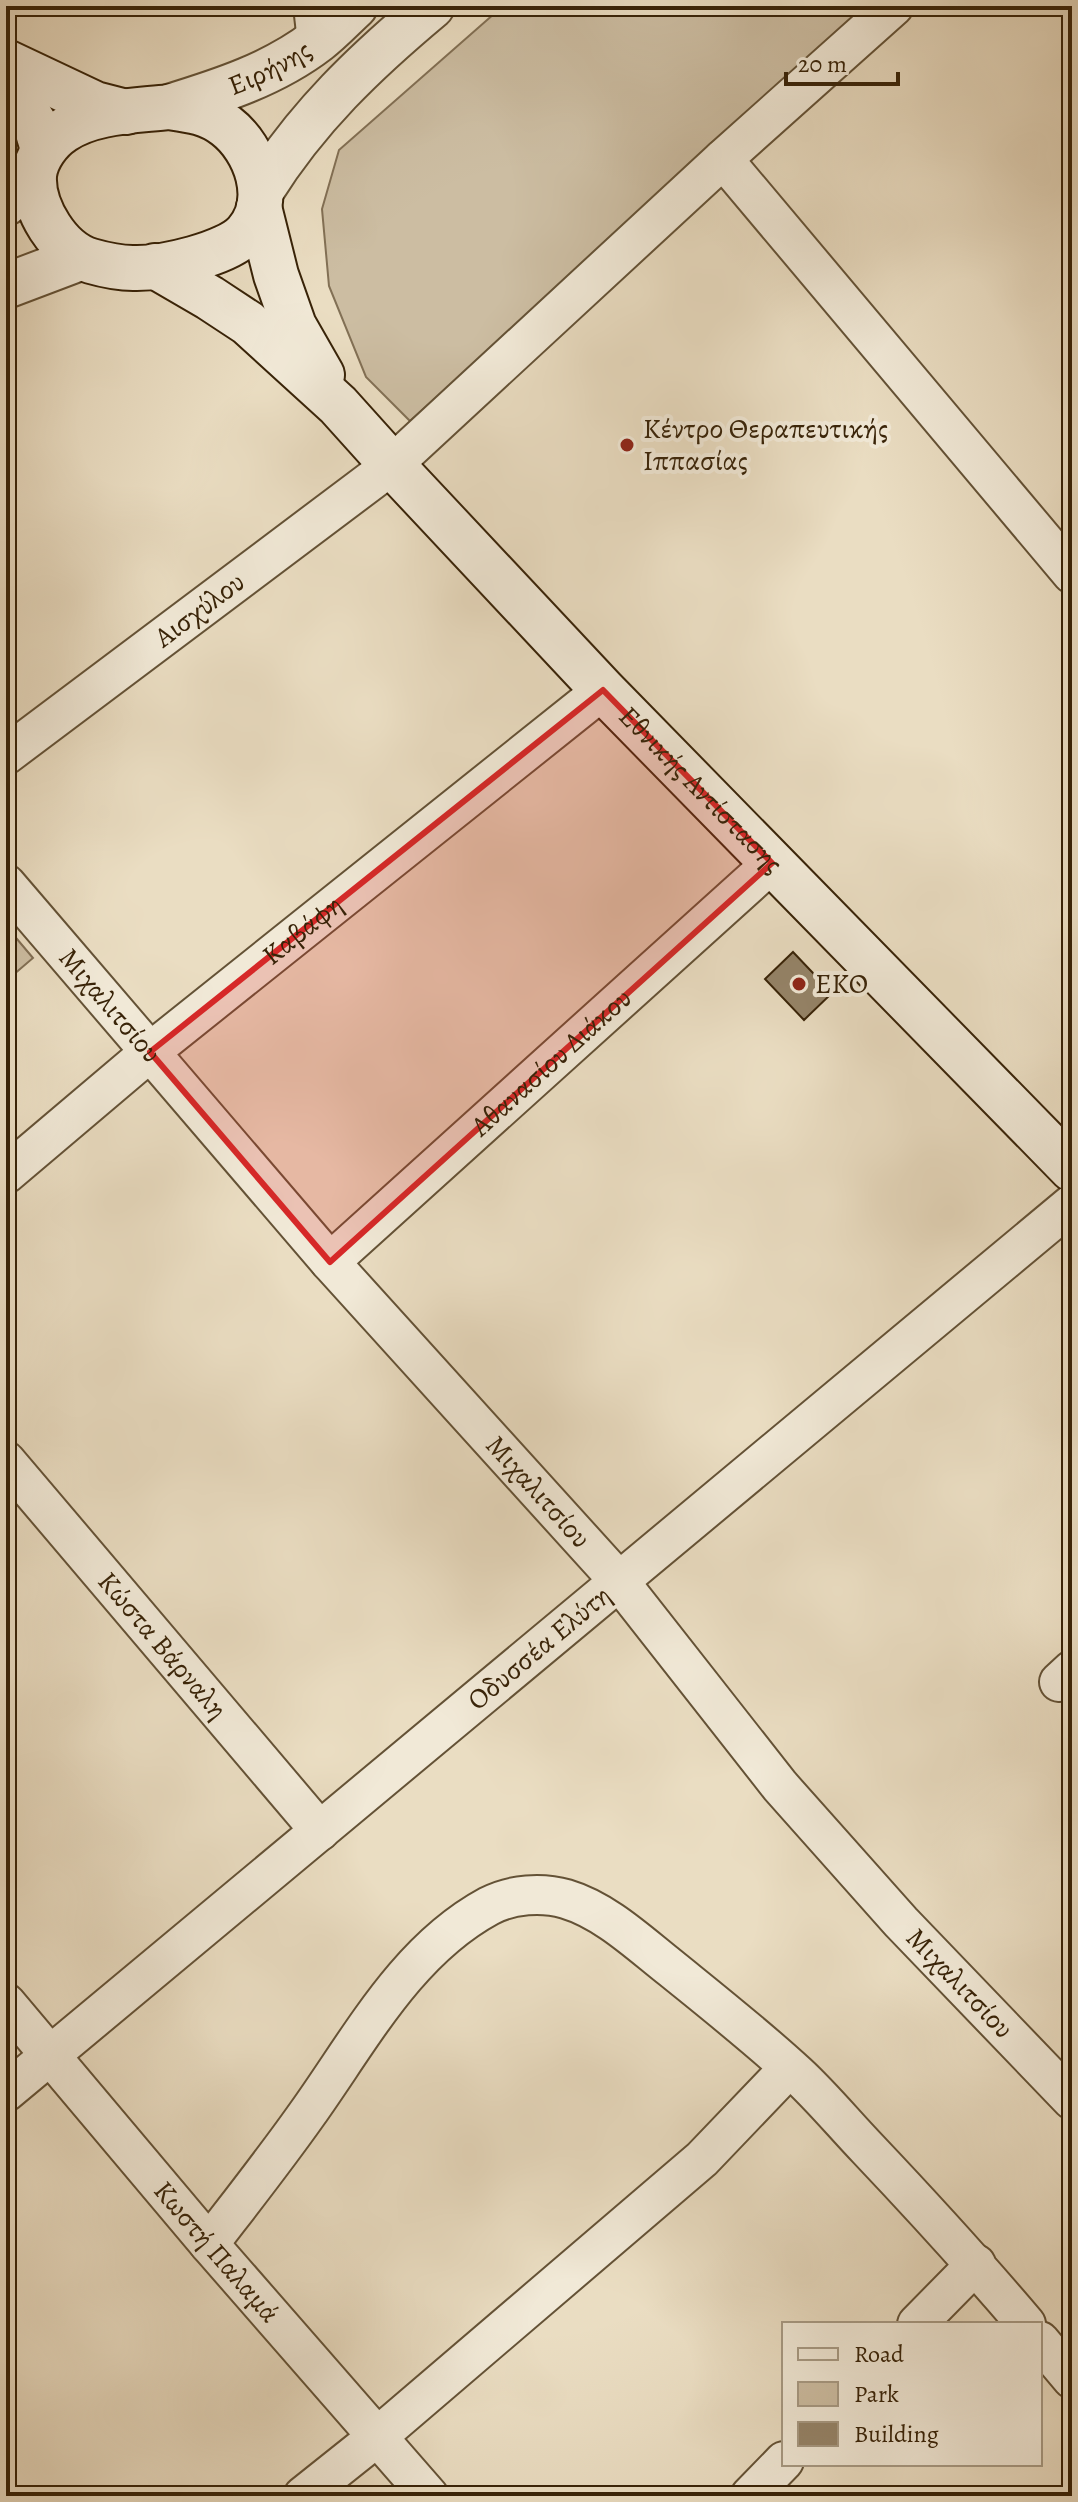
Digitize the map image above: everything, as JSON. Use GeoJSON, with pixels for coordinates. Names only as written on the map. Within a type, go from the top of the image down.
{"type":"FeatureCollection","features":[{"type":"Feature","properties":{"kind":"main road","name":"Ειρήνης"},"geometry":{"type":"LineString","coordinates":[[169,107],[227,89],[272,68],[315,23],[355,6]]}},
{"type":"Feature","properties":{"kind":"main road"},"geometry":{"type":"LineString","coordinates":[[6,79],[36,126],[28,175],[44,215],[60,241],[80,258],[111,267],[155,266],[214,253],[235,244],[249,230],[260,199],[284,154],[313,118],[350,78],[432,6]]}},
{"type":"Feature","properties":{"kind":"main road"},"geometry":{"type":"LineString","coordinates":[[6,62],[95,104],[126,112]]}},
{"type":"Feature","properties":{"kind":"main road"},"geometry":{"type":"LineString","coordinates":[[28,175],[63,131],[85,121],[169,107],[199,111],[226,126],[247,149],[256,168],[276,275],[294,326],[338,405]]}},
{"type":"Feature","properties":{"kind":"main road"},"geometry":{"type":"LineString","coordinates":[[6,286],[80,258]]}},
{"type":"Feature","properties":{"kind":"main road"},"geometry":{"type":"LineString","coordinates":[[155,266],[248,323],[338,405]]}},
{"type":"Feature","properties":{"kind":"main road","name":"Εθνικής Αντίστασης"},"geometry":{"type":"LineString","coordinates":[[338,405],[603,690],[1072,1169]]}},
{"type":"Feature","properties":{"kind":"street","name":"Αισχύλου"},"geometry":{"type":"LineString","coordinates":[[6,755],[392,465],[723,159],[894,6]]}},
{"type":"Feature","properties":{"kind":"street"},"geometry":{"type":"LineString","coordinates":[[723,159],[1072,574]]}},
{"type":"Feature","properties":{"kind":"street","name":"Καβάφη"},"geometry":{"type":"LineString","coordinates":[[6,1174],[150,1052],[603,690]]}},
{"type":"Feature","properties":{"kind":"street","name":"Αθανασίου Διάκου"},"geometry":{"type":"LineString","coordinates":[[330,1262],[772,863]]}},
{"type":"Feature","properties":{"kind":"street","name":"Μιχαλιτσίου"},"geometry":{"type":"LineString","coordinates":[[6,884],[330,1262],[619,1581],[780,1786],[901,1922],[1072,2100]]}},
{"type":"Feature","properties":{"kind":"street","name":"Οδυσσέα Ελύτη"},"geometry":{"type":"LineString","coordinates":[[6,2092],[1072,1204]]}},
{"type":"Feature","properties":{"kind":"street","name":"Κώστα Βάρναλη"},"geometry":{"type":"LineString","coordinates":[[6,1461],[320,1831]]}},
{"type":"Feature","properties":{"kind":"street"},"geometry":{"type":"LineString","coordinates":[[209,2244],[308,2112],[363,2031],[399,1985],[446,1937],[504,1900],[531,1896],[564,1899],[609,1921],[739,2023],[789,2068],[976,2264],[1024,2322]]}},
{"type":"Feature","properties":{"kind":"street","name":"Κωστή Παλαμά"},"geometry":{"type":"LineString","coordinates":[[6,2003],[209,2244],[429,2496]]}},
{"type":"Feature","properties":{"kind":"street"},"geometry":{"type":"LineString","coordinates":[[303,2496],[377,2437],[702,2159],[789,2068]]}},
{"type":"Feature","properties":{"kind":"street"},"geometry":{"type":"LineString","coordinates":[[919,2322],[976,2264]]}},
{"type":"Feature","properties":{"kind":"street"},"geometry":{"type":"LineString","coordinates":[[1042,2343],[1072,2379]]}},
{"type":"Feature","properties":{"kind":"street"},"geometry":{"type":"LineString","coordinates":[[750,2496],[782,2463]]}},
{"type":"Feature","properties":{"kind":"highlighted area"},"geometry":{"type":"Polygon","coordinates":[[[603,690],[772,863],[330,1262],[150,1052],[603,690]]]}},
{"type":"Feature","properties":{"kind":"green space"},"geometry":{"type":"Polygon","coordinates":[[[503,6],[873,6],[410,421],[366,377],[329,286],[322,209],[339,150],[503,6]]]}},
{"type":"Feature","properties":{"kind":"green space"},"geometry":{"type":"Polygon","coordinates":[[[6,926],[33,958],[6,981],[6,926]]]}},
{"type":"Feature","properties":{"kind":"building"},"geometry":{"type":"Polygon","coordinates":[[[793,952],[832,993],[804,1020],[765,979],[793,952]]]}},
{"type":"Feature","properties":{"kind":"place","name":"Κέντρο Θεραπευτικής Ιππασίας"},"geometry":{"type":"Point","coordinates":[627,445]}},
{"type":"Feature","properties":{"kind":"place","name":"EKO"},"geometry":{"type":"Point","coordinates":[799,984]}}]}
